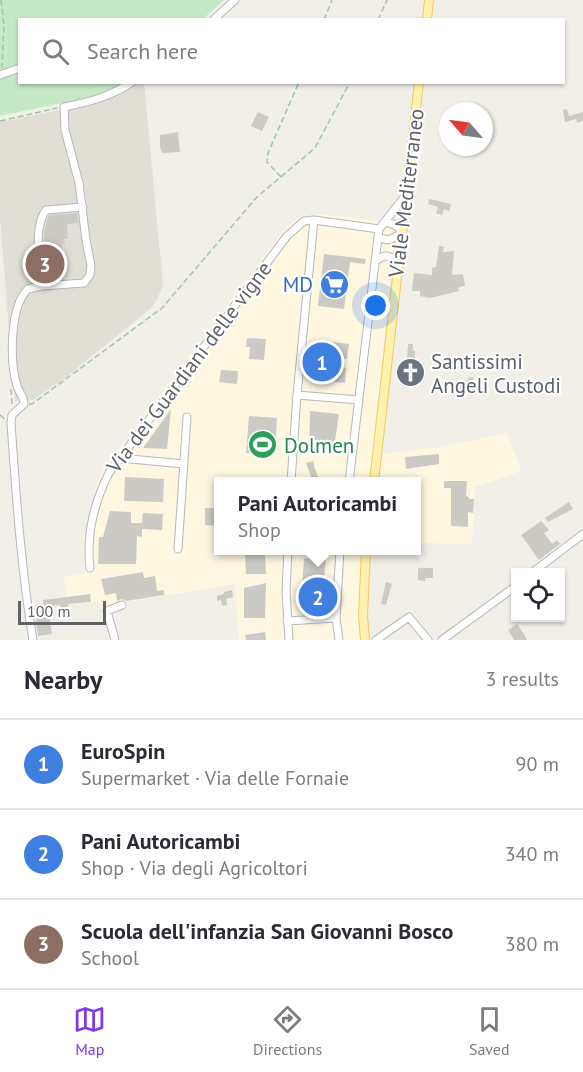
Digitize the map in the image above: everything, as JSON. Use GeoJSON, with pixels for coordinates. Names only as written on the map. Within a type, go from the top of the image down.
{"type":"FeatureCollection","features":[{"type":"Feature","properties":{"kind":"main road"},"geometry":{"type":"LineString","coordinates":[[427,18],[429,0]]}},
{"type":"Feature","properties":{"kind":"main road","name":"Viale Mediterraneo"},"geometry":{"type":"LineString","coordinates":[[375,477],[419,84]]}},
{"type":"Feature","properties":{"kind":"main road"},"geometry":{"type":"LineString","coordinates":[[365,640],[363,615],[366,555]]}},
{"type":"Feature","properties":{"kind":"street"},"geometry":{"type":"LineString","coordinates":[[215,18],[235,0]]}},
{"type":"Feature","properties":{"kind":"street"},"geometry":{"type":"LineString","coordinates":[[1,74],[18,69]]}},
{"type":"Feature","properties":{"kind":"street"},"geometry":{"type":"LineString","coordinates":[[33,640],[26,600],[11,423],[15,411],[24,404],[24,399],[17,388],[13,327],[18,307],[28,289],[84,283],[90,275],[91,266],[83,207],[65,130],[63,107],[100,100],[129,84]]}},
{"type":"Feature","properties":{"kind":"street"},"geometry":{"type":"LineString","coordinates":[[350,477],[379,234],[406,194]]}},
{"type":"Feature","properties":{"kind":"street"},"geometry":{"type":"LineString","coordinates":[[41,286],[39,227],[43,214],[46,210],[51,209],[83,207]]}},
{"type":"Feature","properties":{"kind":"street"},"geometry":{"type":"LineString","coordinates":[[291,477],[314,220],[379,234],[389,240],[399,253]]}},
{"type":"Feature","properties":{"kind":"street","name":"Via dei Guardiani delle vigne"},"geometry":{"type":"LineString","coordinates":[[90,568],[88,552],[93,515],[102,488],[120,458],[286,236],[304,221],[314,220]]}},
{"type":"Feature","properties":{"kind":"street"},"geometry":{"type":"LineString","coordinates":[[385,222],[399,227],[402,233],[389,240]]}},
{"type":"Feature","properties":{"kind":"street"},"geometry":{"type":"LineString","coordinates":[[375,262],[381,256],[386,255],[394,258],[398,265]]}},
{"type":"Feature","properties":{"kind":"street"},"geometry":{"type":"LineString","coordinates":[[297,395],[359,400]]}},
{"type":"Feature","properties":{"kind":"street"},"geometry":{"type":"LineString","coordinates":[[178,549],[187,417]]}},
{"type":"Feature","properties":{"kind":"street"},"geometry":{"type":"LineString","coordinates":[[120,458],[184,464]]}},
{"type":"Feature","properties":{"kind":"street"},"geometry":{"type":"LineString","coordinates":[[539,568],[583,534]]}},
{"type":"Feature","properties":{"kind":"street"},"geometry":{"type":"LineString","coordinates":[[288,555],[289,640]]}},
{"type":"Feature","properties":{"kind":"street"},"geometry":{"type":"LineString","coordinates":[[339,640],[336,618],[340,555]]}},
{"type":"Feature","properties":{"kind":"street"},"geometry":{"type":"LineString","coordinates":[[442,640],[511,590]]}},
{"type":"Feature","properties":{"kind":"street"},"geometry":{"type":"LineString","coordinates":[[115,640],[107,611],[122,605]]}},
{"type":"Feature","properties":{"kind":"street"},"geometry":{"type":"LineString","coordinates":[[376,640],[409,617],[428,640]]}},
{"type":"Feature","properties":{"kind":"street"},"geometry":{"type":"LineString","coordinates":[[287,621],[336,618]]}},
{"type":"Feature","properties":{"kind":"path"},"geometry":{"type":"LineString","coordinates":[[1,0],[4,25],[1,74]]}},
{"type":"Feature","properties":{"kind":"path"},"geometry":{"type":"LineString","coordinates":[[325,18],[332,0]]}},
{"type":"Feature","properties":{"kind":"path"},"geometry":{"type":"LineString","coordinates":[[379,18],[387,0]]}},
{"type":"Feature","properties":{"kind":"path"},"geometry":{"type":"LineString","coordinates":[[281,177],[267,162],[268,153],[298,84]]}},
{"type":"Feature","properties":{"kind":"path"},"geometry":{"type":"LineString","coordinates":[[24,404],[32,404],[162,308],[256,197],[315,148],[349,84]]}},
{"type":"Feature","properties":{"kind":"path"},"geometry":{"type":"LineString","coordinates":[[0,121],[63,107]]}},
{"type":"Feature","properties":{"kind":"shaded area"},"geometry":{"type":"Polygon","coordinates":[[[134,84],[144,84],[163,285],[157,300],[150,309],[65,378],[33,400],[15,401],[0,219],[0,122],[60,110],[62,113],[72,108],[96,104],[134,84]]]}},
{"type":"Feature","properties":{"kind":"shaded area"},"geometry":{"type":"Polygon","coordinates":[[[318,214],[396,223],[373,455],[441,447],[507,433],[521,471],[475,487],[472,544],[421,543],[421,477],[214,477],[214,555],[362,555],[359,605],[361,640],[239,640],[235,584],[104,606],[102,602],[68,604],[64,577],[85,574],[83,540],[97,484],[104,469],[287,226],[302,216],[318,214]]]}},
{"type":"Feature","properties":{"kind":"green space"},"geometry":{"type":"Polygon","coordinates":[[[0,0],[224,0],[204,18],[18,18],[18,84],[122,84],[109,93],[0,116],[0,0]]]}},
{"type":"Feature","properties":{"kind":"building"},"geometry":{"type":"Polygon","coordinates":[[[567,109],[569,116],[583,112],[583,121],[577,123],[576,119],[565,122],[563,110],[567,109]]]}},
{"type":"Feature","properties":{"kind":"building"},"geometry":{"type":"Polygon","coordinates":[[[258,112],[269,117],[262,131],[251,126],[258,112]]]}},
{"type":"Feature","properties":{"kind":"building"},"geometry":{"type":"Polygon","coordinates":[[[178,132],[180,152],[162,153],[160,135],[178,132]]]}},
{"type":"Feature","properties":{"kind":"building"},"geometry":{"type":"Polygon","coordinates":[[[429,199],[451,204],[449,211],[444,209],[442,215],[436,213],[438,207],[428,204],[429,199]]]}},
{"type":"Feature","properties":{"kind":"building"},"geometry":{"type":"Polygon","coordinates":[[[77,213],[78,223],[67,224],[68,239],[64,239],[65,244],[62,244],[64,270],[55,271],[56,279],[46,280],[44,234],[47,219],[49,215],[77,213]]]}},
{"type":"Feature","properties":{"kind":"building"},"geometry":{"type":"Polygon","coordinates":[[[439,246],[444,247],[443,252],[454,251],[452,275],[463,274],[465,285],[458,288],[459,291],[430,298],[420,296],[420,291],[412,291],[414,273],[432,275],[432,268],[436,267],[439,246]]]}},
{"type":"Feature","properties":{"kind":"building","name":"MD"},"geometry":{"type":"Polygon","coordinates":[[[324,254],[366,259],[365,264],[350,262],[344,309],[318,306],[324,254]]]}},
{"type":"Feature","properties":{"kind":"building"},"geometry":{"type":"Polygon","coordinates":[[[247,338],[266,339],[264,360],[249,359],[250,347],[246,347],[247,338]]]}},
{"type":"Feature","properties":{"kind":"building"},"geometry":{"type":"Polygon","coordinates":[[[318,340],[349,344],[347,359],[329,357],[328,366],[346,368],[345,383],[314,380],[318,340]]]}},
{"type":"Feature","properties":{"kind":"building"},"geometry":{"type":"Polygon","coordinates":[[[408,344],[413,344],[413,351],[415,351],[415,376],[406,376],[408,344]]]}},
{"type":"Feature","properties":{"kind":"building"},"geometry":{"type":"Polygon","coordinates":[[[221,370],[238,371],[237,384],[219,382],[221,370]]]}},
{"type":"Feature","properties":{"kind":"building"},"geometry":{"type":"Polygon","coordinates":[[[473,377],[475,386],[464,388],[465,393],[454,396],[449,385],[473,377]]]}},
{"type":"Feature","properties":{"kind":"building"},"geometry":{"type":"Polygon","coordinates":[[[171,409],[167,449],[143,448],[171,409]]]}},
{"type":"Feature","properties":{"kind":"building"},"geometry":{"type":"Polygon","coordinates":[[[310,411],[339,414],[334,448],[309,445],[310,411]]]}},
{"type":"Feature","properties":{"kind":"building"},"geometry":{"type":"Polygon","coordinates":[[[249,416],[277,418],[275,454],[246,453],[249,416]]]}},
{"type":"Feature","properties":{"kind":"building"},"geometry":{"type":"Polygon","coordinates":[[[439,454],[439,464],[406,469],[405,457],[439,454]]]}},
{"type":"Feature","properties":{"kind":"building"},"geometry":{"type":"Polygon","coordinates":[[[313,461],[318,477],[311,477],[306,463],[313,461]]]}},
{"type":"Feature","properties":{"kind":"building"},"geometry":{"type":"Polygon","coordinates":[[[125,477],[164,479],[163,502],[124,501],[125,477]]]}},
{"type":"Feature","properties":{"kind":"building"},"geometry":{"type":"Polygon","coordinates":[[[444,481],[467,481],[466,496],[474,499],[473,513],[468,512],[468,527],[451,526],[451,488],[444,488],[444,481]]]}},
{"type":"Feature","properties":{"kind":"building"},"geometry":{"type":"Polygon","coordinates":[[[569,502],[573,509],[548,522],[545,518],[569,502]]]}},
{"type":"Feature","properties":{"kind":"building"},"geometry":{"type":"Polygon","coordinates":[[[205,508],[214,508],[214,526],[205,525],[205,508]]]}},
{"type":"Feature","properties":{"kind":"building"},"geometry":{"type":"Polygon","coordinates":[[[110,511],[131,512],[131,523],[142,523],[143,513],[163,514],[162,530],[142,529],[142,537],[137,536],[136,564],[98,564],[99,537],[103,537],[110,511]]]}},
{"type":"Feature","properties":{"kind":"building"},"geometry":{"type":"Polygon","coordinates":[[[541,521],[549,530],[544,533],[552,544],[557,540],[560,544],[539,560],[521,535],[541,521]]]}},
{"type":"Feature","properties":{"kind":"building"},"geometry":{"type":"Polygon","coordinates":[[[245,555],[265,555],[266,574],[246,574],[245,555]]]}},
{"type":"Feature","properties":{"kind":"building"},"geometry":{"type":"Polygon","coordinates":[[[304,558],[326,559],[321,605],[301,604],[304,558]]]}},
{"type":"Feature","properties":{"kind":"building"},"geometry":{"type":"Polygon","coordinates":[[[433,568],[433,578],[425,578],[425,581],[418,580],[418,569],[433,568]]]}},
{"type":"Feature","properties":{"kind":"building"},"geometry":{"type":"Polygon","coordinates":[[[143,572],[144,578],[155,576],[157,591],[164,590],[164,595],[117,601],[116,593],[105,595],[101,579],[143,572]]]}},
{"type":"Feature","properties":{"kind":"building"},"geometry":{"type":"Polygon","coordinates":[[[386,582],[392,584],[386,605],[381,604],[386,582]]]}},
{"type":"Feature","properties":{"kind":"building"},"geometry":{"type":"Polygon","coordinates":[[[266,583],[265,618],[244,618],[244,588],[266,583]]]}},
{"type":"Feature","properties":{"kind":"building"},"geometry":{"type":"Polygon","coordinates":[[[232,590],[233,597],[226,599],[227,605],[222,606],[221,600],[217,601],[217,596],[232,590]]]}},
{"type":"Feature","properties":{"kind":"building"},"geometry":{"type":"Polygon","coordinates":[[[90,594],[91,602],[68,604],[69,610],[60,611],[60,605],[44,607],[43,600],[90,594]]]}},
{"type":"Feature","properties":{"kind":"building"},"geometry":{"type":"Polygon","coordinates":[[[48,606],[52,634],[38,636],[34,608],[48,606]]]}},
{"type":"Feature","properties":{"kind":"building"},"geometry":{"type":"Polygon","coordinates":[[[517,624],[527,640],[514,640],[508,630],[517,624]]]}},
{"type":"Feature","properties":{"kind":"building"},"geometry":{"type":"Polygon","coordinates":[[[265,632],[266,640],[246,640],[245,635],[265,632]]]}},
{"type":"Feature","properties":{"kind":"place","name":"Scuola dell'infanzia San Giovanni Bosco"},"geometry":{"type":"Point","coordinates":[45,264]}},
{"type":"Feature","properties":{"kind":"place","name":"MD"},"geometry":{"type":"Point","coordinates":[334,284]}},
{"type":"Feature","properties":{"kind":"place","name":"EuroSpin"},"geometry":{"type":"Point","coordinates":[322,362]}},
{"type":"Feature","properties":{"kind":"place","name":"Santissimi Angeli Custodi"},"geometry":{"type":"Point","coordinates":[410,373]}},
{"type":"Feature","properties":{"kind":"place","name":"Dolmen"},"geometry":{"type":"Point","coordinates":[263,445]}},
{"type":"Feature","properties":{"kind":"place","name":"Pani Autoricambi"},"geometry":{"type":"Point","coordinates":[318,597]}}]}
